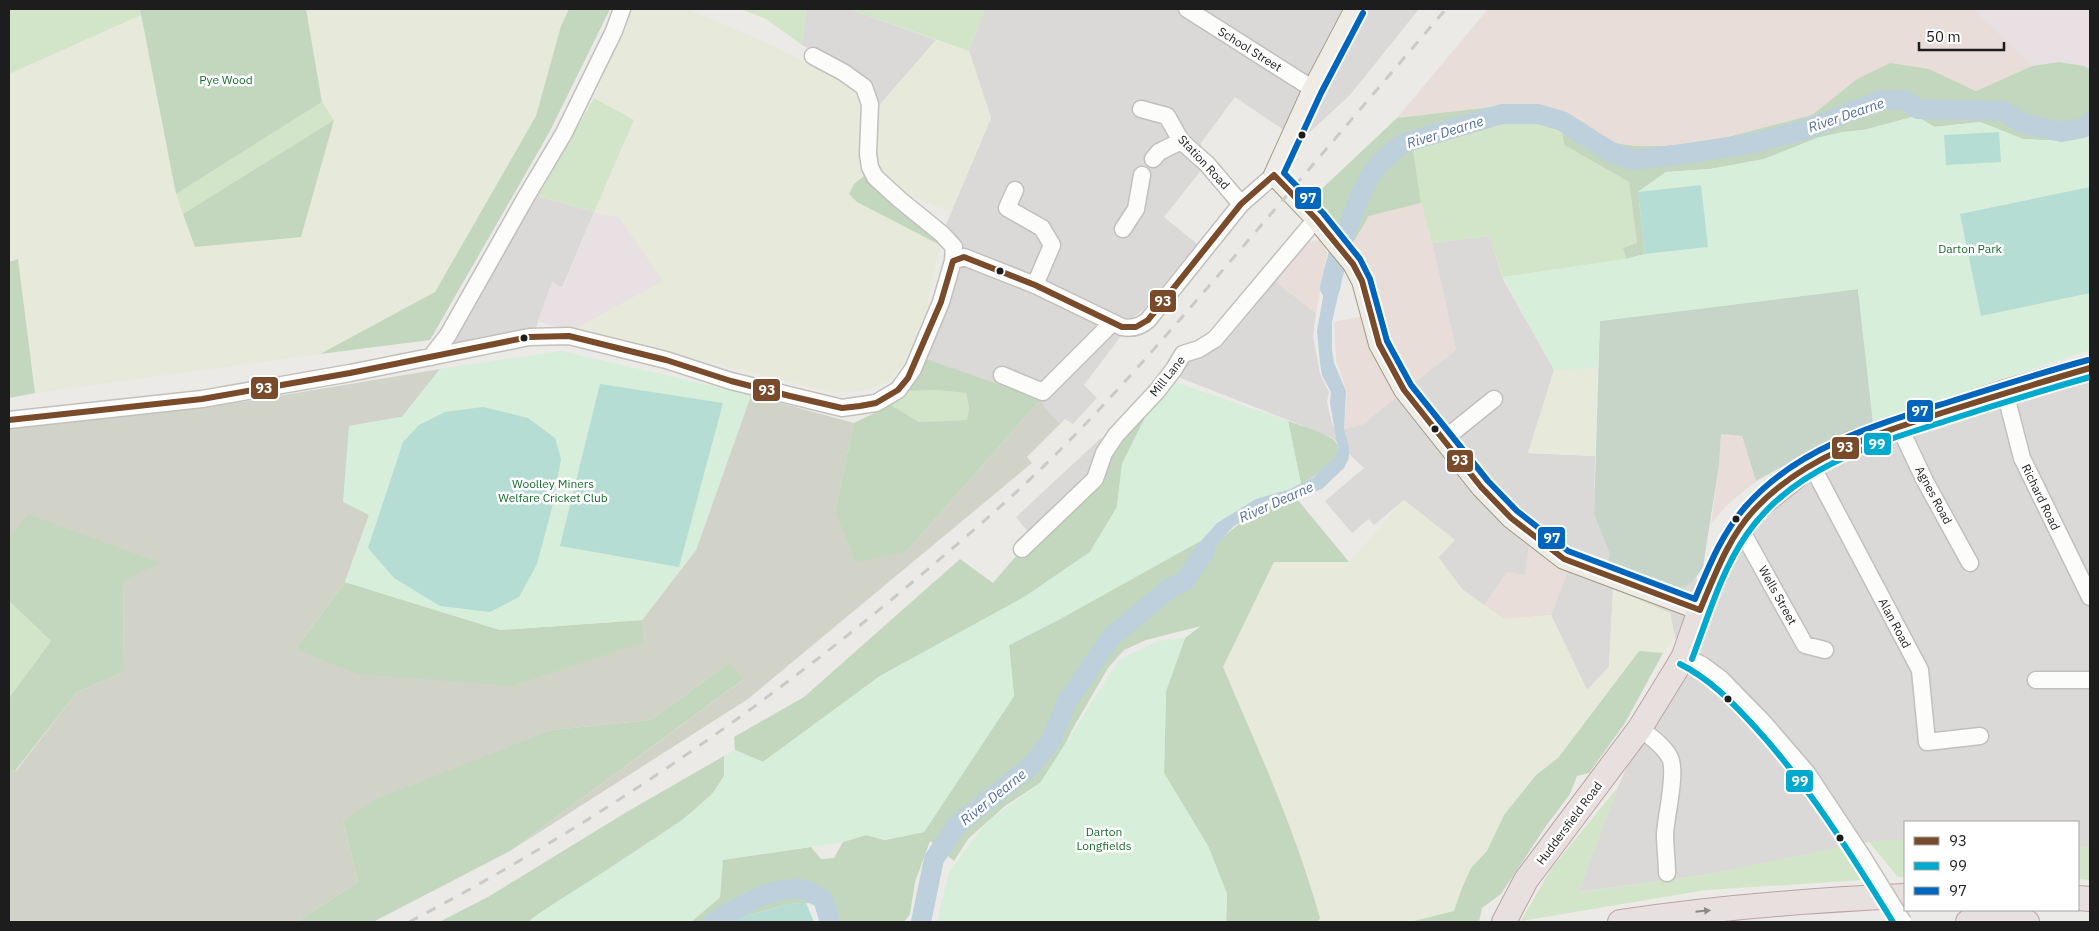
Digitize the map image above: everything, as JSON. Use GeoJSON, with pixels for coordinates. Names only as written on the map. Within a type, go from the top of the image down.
{"type":"FeatureCollection","features":[{"type":"Feature","properties":{"kind":"highway","name":"Huddersfield Road"},"geometry":{"type":"LineString","coordinates":[[1504,922],[1526,880],[1640,728],[1684,656],[1700,610],[1725,553],[1740,528],[1762,503],[1811,464],[1850,444],[2005,392],[2090,368]]}},
{"type":"Feature","properties":{"kind":"highway"},"geometry":{"type":"LineString","coordinates":[[1620,922],[1752,905],[1904,896]]}},
{"type":"Feature","properties":{"kind":"highway"},"geometry":{"type":"LineString","coordinates":[[1968,922],[2027,922]]}},
{"type":"Feature","properties":{"kind":"main road"},"geometry":{"type":"LineString","coordinates":[[1355,9],[1313,89],[1274,175],[1349,259],[1362,281],[1383,351],[1404,390],[1481,487],[1511,518],[1564,560],[1700,610]]}},
{"type":"Feature","properties":{"kind":"street"},"geometry":{"type":"LineString","coordinates":[[431,357],[448,334],[564,133],[614,31],[622,9]]}},
{"type":"Feature","properties":{"kind":"street","name":"School Street"},"geometry":{"type":"LineString","coordinates":[[1187,9],[1313,89]]}},
{"type":"Feature","properties":{"kind":"street"},"geometry":{"type":"LineString","coordinates":[[9,420],[202,399],[529,337],[569,336],[666,360],[731,381],[842,408],[876,403],[898,390],[908,378],[941,302],[953,261],[954,247],[942,234],[875,177],[870,167],[868,154],[870,104],[864,87],[843,72],[813,56]]}},
{"type":"Feature","properties":{"kind":"street","name":"Station Road"},"geometry":{"type":"LineString","coordinates":[[1141,109],[1167,116],[1181,142],[1207,164],[1241,204]]}},
{"type":"Feature","properties":{"kind":"street"},"geometry":{"type":"LineString","coordinates":[[1153,158],[1159,152],[1181,142]]}},
{"type":"Feature","properties":{"kind":"street"},"geometry":{"type":"LineString","coordinates":[[1124,229],[1136,209],[1142,175]]}},
{"type":"Feature","properties":{"kind":"street"},"geometry":{"type":"LineString","coordinates":[[953,261],[964,257],[1035,285],[1112,323],[1128,328],[1142,325],[1241,204],[1274,175]]}},
{"type":"Feature","properties":{"kind":"street"},"geometry":{"type":"LineString","coordinates":[[1015,190],[1006,208],[1042,228],[1052,245],[1035,285]]}},
{"type":"Feature","properties":{"kind":"street","name":"Mill Lane"},"geometry":{"type":"LineString","coordinates":[[1025,543],[1094,480],[1104,453],[1116,435],[1157,391],[1183,354],[1199,349],[1215,339],[1316,220]]}},
{"type":"Feature","properties":{"kind":"street"},"geometry":{"type":"LineString","coordinates":[[1002,375],[1043,392],[1112,323]]}},
{"type":"Feature","properties":{"kind":"street","name":"Richard Road"},"geometry":{"type":"LineString","coordinates":[[2005,392],[2022,458],[2090,597]]}},
{"type":"Feature","properties":{"kind":"street"},"geometry":{"type":"LineString","coordinates":[[1443,440],[1494,399]]}},
{"type":"Feature","properties":{"kind":"street","name":"Agnes Road"},"geometry":{"type":"LineString","coordinates":[[1899,426],[1925,481],[1970,563]]}},
{"type":"Feature","properties":{"kind":"street","name":"Alan Road"},"geometry":{"type":"LineString","coordinates":[[1811,464],[1920,670],[1927,742],[1980,736]]}},
{"type":"Feature","properties":{"kind":"street","name":"Wells Street"},"geometry":{"type":"LineString","coordinates":[[1740,528],[1805,645],[1825,650]]}},
{"type":"Feature","properties":{"kind":"street"},"geometry":{"type":"LineString","coordinates":[[1684,656],[1702,665],[1722,679],[1807,773],[1903,922]]}},
{"type":"Feature","properties":{"kind":"street"},"geometry":{"type":"LineString","coordinates":[[2036,680],[2090,680]]}},
{"type":"Feature","properties":{"kind":"street"},"geometry":{"type":"LineString","coordinates":[[1640,728],[1658,742],[1670,757],[1672,764],[1673,774],[1665,837],[1667,873]]}},
{"type":"Feature","properties":{"kind":"shaded area"},"geometry":{"type":"Polygon","coordinates":[[[806,9],[849,9],[936,40],[877,108],[868,79],[802,45],[806,9]]]}},
{"type":"Feature","properties":{"kind":"shaded area"},"geometry":{"type":"Polygon","coordinates":[[[985,9],[1419,9],[1350,95],[1300,141],[1235,97],[1201,143],[1203,168],[1164,217],[1197,244],[1143,310],[1113,332],[1121,336],[1084,385],[1097,398],[1073,424],[1065,419],[1060,424],[1044,406],[918,357],[953,261],[942,234],[991,118],[969,51],[985,9]]]}},
{"type":"Feature","properties":{"kind":"shaded area"},"geometry":{"type":"Polygon","coordinates":[[[1488,9],[1974,9],[2032,66],[1976,91],[1929,69],[1857,79],[1812,115],[1724,138],[1666,146],[1636,146],[1607,142],[1554,113],[1397,118],[1488,9]]]}},
{"type":"Feature","properties":{"kind":"shaded area"},"geometry":{"type":"Polygon","coordinates":[[[1974,9],[2090,9],[2090,69],[2084,66],[2059,62],[2032,66],[1974,9]]]}},
{"type":"Feature","properties":{"kind":"shaded area"},"geometry":{"type":"Polygon","coordinates":[[[538,196],[594,212],[562,288],[552,283],[534,333],[454,345],[448,342],[538,196]]]}},
{"type":"Feature","properties":{"kind":"shaded area"},"geometry":{"type":"Polygon","coordinates":[[[1421,203],[1456,350],[1362,425],[1344,429],[1347,392],[1336,360],[1334,322],[1373,314],[1350,248],[1369,216],[1421,203]]]}},
{"type":"Feature","properties":{"kind":"shaded area"},"geometry":{"type":"Polygon","coordinates":[[[594,212],[619,217],[664,281],[575,329],[548,325],[538,320],[552,282],[563,288],[594,212]]]}},
{"type":"Feature","properties":{"kind":"shaded area"},"geometry":{"type":"Polygon","coordinates":[[[1489,236],[1504,281],[1554,370],[1528,453],[1595,456],[1594,514],[1610,555],[1693,582],[1696,578],[1708,590],[1740,528],[1853,449],[2090,378],[2090,847],[2079,847],[2079,821],[1904,821],[1904,840],[1869,842],[1710,874],[1578,892],[1618,787],[1681,646],[1675,637],[1670,613],[1613,589],[1609,667],[1587,690],[1551,615],[1568,570],[1525,575],[1507,573],[1484,605],[1463,590],[1438,557],[1454,540],[1404,500],[1374,525],[1369,519],[1352,533],[1325,501],[1364,468],[1331,437],[1178,377],[1187,358],[1212,345],[1226,341],[1275,281],[1316,313],[1313,336],[1320,374],[1329,392],[1327,402],[1333,427],[1344,429],[1456,350],[1432,243],[1489,236]]]}},
{"type":"Feature","properties":{"kind":"shaded area"},"geometry":{"type":"Polygon","coordinates":[[[1320,240],[1327,253],[1316,313],[1275,281],[1308,242],[1320,240]]]}},
{"type":"Feature","properties":{"kind":"shaded area"},"geometry":{"type":"Polygon","coordinates":[[[440,369],[402,417],[349,426],[369,515],[345,582],[296,649],[645,641],[642,620],[696,550],[751,395],[854,423],[835,511],[906,552],[1041,399],[1044,406],[1060,424],[1027,457],[1032,463],[748,699],[510,851],[743,680],[729,663],[651,720],[552,730],[343,821],[358,882],[296,922],[9,922],[9,769],[16,771],[77,692],[124,672],[123,581],[9,538],[9,428],[242,402],[440,369]]]}},
{"type":"Feature","properties":{"kind":"shaded area"},"geometry":{"type":"Polygon","coordinates":[[[1721,434],[1742,436],[1756,481],[1727,505],[1711,524],[1719,465],[1721,434]]]}},
{"type":"Feature","properties":{"kind":"shaded area"},"geometry":{"type":"Polygon","coordinates":[[[1101,438],[1112,446],[1096,486],[1033,538],[1016,517],[1101,438]]]}},
{"type":"Feature","properties":{"kind":"shaded area"},"geometry":{"type":"Polygon","coordinates":[[[1529,543],[1569,569],[1551,615],[1504,619],[1484,605],[1507,572],[1525,575],[1529,543]]]}},
{"type":"Feature","properties":{"kind":"green space"},"geometry":{"type":"Polygon","coordinates":[[[9,9],[140,9],[141,15],[9,74],[9,9]]]}},
{"type":"Feature","properties":{"kind":"green space","name":"Pye Wood"},"geometry":{"type":"Polygon","coordinates":[[[140,9],[306,9],[322,102],[176,194],[140,9]]]}},
{"type":"Feature","properties":{"kind":"green space"},"geometry":{"type":"Polygon","coordinates":[[[306,9],[569,9],[561,26],[536,116],[435,292],[320,354],[35,393],[18,259],[9,262],[9,74],[141,15],[176,194],[195,247],[334,120],[322,102],[306,9]]]}},
{"type":"Feature","properties":{"kind":"green space"},"geometry":{"type":"Polygon","coordinates":[[[569,9],[610,9],[550,131],[430,340],[320,354],[435,292],[536,116],[561,26],[569,9]]]}},
{"type":"Feature","properties":{"kind":"green space"},"geometry":{"type":"Polygon","coordinates":[[[629,9],[687,9],[759,39],[830,74],[858,93],[862,112],[864,176],[854,184],[849,194],[858,202],[940,245],[923,325],[902,365],[888,382],[867,390],[835,393],[575,329],[663,281],[619,217],[594,212],[634,121],[594,98],[629,9]]]}},
{"type":"Feature","properties":{"kind":"green space"},"geometry":{"type":"Polygon","coordinates":[[[741,9],[806,9],[802,45],[766,19],[741,9]]]}},
{"type":"Feature","properties":{"kind":"green space"},"geometry":{"type":"Polygon","coordinates":[[[849,9],[985,9],[969,51],[849,9]]]}},
{"type":"Feature","properties":{"kind":"green space"},"geometry":{"type":"Polygon","coordinates":[[[936,40],[969,51],[991,118],[951,212],[898,191],[875,163],[877,108],[936,40]]]}},
{"type":"Feature","properties":{"kind":"green space"},"geometry":{"type":"Polygon","coordinates":[[[2059,62],[2084,66],[2090,69],[2090,128],[2062,141],[2023,139],[1980,122],[1934,127],[1916,116],[1864,130],[1843,132],[1817,138],[1765,159],[1710,169],[1666,172],[1638,192],[1645,254],[1626,259],[1623,248],[1637,243],[1629,182],[1564,145],[1562,132],[1536,121],[1501,120],[1413,150],[1421,203],[1369,216],[1350,248],[1312,198],[1397,118],[1519,104],[1554,113],[1607,142],[1636,146],[1666,146],[1724,138],[1812,115],[1857,79],[1890,63],[1929,69],[1976,91],[2032,66],[2059,62]]]}},
{"type":"Feature","properties":{"kind":"green space"},"geometry":{"type":"Polygon","coordinates":[[[594,98],[634,120],[594,212],[538,196],[594,98]]]}},
{"type":"Feature","properties":{"kind":"green space"},"geometry":{"type":"Polygon","coordinates":[[[322,102],[334,120],[183,214],[176,194],[322,102]]]}},
{"type":"Feature","properties":{"kind":"green space","name":"Darton Park"},"geometry":{"type":"Polygon","coordinates":[[[1916,116],[1935,127],[1980,122],[2023,139],[2062,141],[2090,128],[2090,350],[1873,422],[1858,289],[1600,321],[1598,368],[1554,370],[1503,277],[1626,259],[1645,254],[1707,247],[1701,185],[1638,192],[1666,172],[1710,169],[1764,159],[1817,138],[1843,132],[1864,130],[1916,116]]]}},
{"type":"Feature","properties":{"kind":"green space"},"geometry":{"type":"Polygon","coordinates":[[[334,120],[301,237],[195,247],[183,214],[334,120]]]}},
{"type":"Feature","properties":{"kind":"green space"},"geometry":{"type":"Polygon","coordinates":[[[1501,120],[1536,121],[1562,133],[1564,145],[1629,182],[1637,243],[1623,248],[1626,259],[1503,277],[1489,236],[1432,243],[1421,203],[1413,150],[1501,120]]]}},
{"type":"Feature","properties":{"kind":"green space"},"geometry":{"type":"Polygon","coordinates":[[[1999,132],[2001,162],[1946,165],[1944,135],[1999,132]]]}},
{"type":"Feature","properties":{"kind":"green space"},"geometry":{"type":"Polygon","coordinates":[[[864,176],[934,232],[940,245],[857,202],[849,194],[854,184],[864,176]]]}},
{"type":"Feature","properties":{"kind":"green space"},"geometry":{"type":"Polygon","coordinates":[[[1701,185],[1708,247],[1645,254],[1638,192],[1701,185]]]}},
{"type":"Feature","properties":{"kind":"green space"},"geometry":{"type":"Polygon","coordinates":[[[2090,187],[2090,293],[1981,316],[1960,214],[2090,187]]]}},
{"type":"Feature","properties":{"kind":"green space"},"geometry":{"type":"Polygon","coordinates":[[[18,259],[35,393],[9,398],[9,262],[18,259]]]}},
{"type":"Feature","properties":{"kind":"green space"},"geometry":{"type":"Polygon","coordinates":[[[1858,289],[1873,422],[1836,437],[1756,481],[1742,436],[1721,434],[1719,465],[1703,567],[1693,582],[1683,588],[1606,568],[1610,555],[1594,514],[1600,321],[1858,289]]]}},
{"type":"Feature","properties":{"kind":"green space","name":"Woolley Miners Welfare Cricket Club"},"geometry":{"type":"Polygon","coordinates":[[[561,351],[751,395],[696,550],[642,620],[500,630],[345,582],[369,515],[343,502],[349,426],[402,417],[440,369],[561,351]]]}},
{"type":"Feature","properties":{"kind":"green space"},"geometry":{"type":"Polygon","coordinates":[[[923,358],[1041,399],[906,552],[856,562],[835,511],[854,423],[891,405],[919,422],[967,420],[969,407],[966,393],[936,390],[908,391],[923,358]]]}},
{"type":"Feature","properties":{"kind":"green space"},"geometry":{"type":"Polygon","coordinates":[[[1598,368],[1595,456],[1528,453],[1554,370],[1598,368]]]}},
{"type":"Feature","properties":{"kind":"green space"},"geometry":{"type":"Polygon","coordinates":[[[1172,381],[1288,421],[1301,484],[1273,495],[1256,499],[1217,523],[1202,540],[1060,619],[1009,645],[1014,696],[924,832],[885,840],[866,835],[843,842],[723,860],[720,897],[691,922],[528,922],[636,852],[695,810],[714,791],[724,775],[724,756],[735,750],[763,762],[880,676],[1026,596],[1090,552],[1117,507],[1122,464],[1147,414],[1172,381]]]}},
{"type":"Feature","properties":{"kind":"green space"},"geometry":{"type":"Polygon","coordinates":[[[600,384],[723,403],[679,567],[560,546],[600,384]]]}},
{"type":"Feature","properties":{"kind":"green space"},"geometry":{"type":"Polygon","coordinates":[[[936,390],[966,393],[969,407],[967,420],[919,422],[891,405],[908,391],[936,390]]]}},
{"type":"Feature","properties":{"kind":"green space"},"geometry":{"type":"Polygon","coordinates":[[[483,407],[528,418],[555,438],[561,459],[552,508],[537,564],[519,597],[490,612],[440,606],[394,578],[368,548],[403,442],[419,425],[445,412],[483,407]]]}},
{"type":"Feature","properties":{"kind":"green space"},"geometry":{"type":"Polygon","coordinates":[[[1147,414],[1122,464],[1117,507],[1090,552],[1026,596],[880,676],[763,762],[735,750],[734,737],[804,697],[960,559],[993,583],[1022,549],[1094,479],[1112,446],[1147,414]]]}},
{"type":"Feature","properties":{"kind":"green space"},"geometry":{"type":"Polygon","coordinates":[[[1288,421],[1321,433],[1331,438],[1337,444],[1338,451],[1335,458],[1321,471],[1301,484],[1288,421]]]}},
{"type":"Feature","properties":{"kind":"green space"},"geometry":{"type":"Polygon","coordinates":[[[1297,499],[1349,562],[1274,562],[1223,667],[1263,760],[1300,854],[1320,918],[1318,922],[1226,922],[1227,894],[1208,846],[1164,773],[1166,691],[1185,638],[1201,626],[1146,640],[1124,650],[1108,668],[1072,730],[1054,767],[1043,781],[1005,806],[968,839],[954,861],[930,841],[915,882],[910,914],[904,922],[838,922],[833,902],[788,904],[726,922],[691,922],[720,897],[722,860],[811,847],[821,859],[834,858],[843,842],[866,835],[885,840],[924,832],[1014,696],[1009,645],[1060,619],[1202,540],[1193,557],[1193,573],[1213,547],[1238,526],[1265,509],[1297,499]]]}},
{"type":"Feature","properties":{"kind":"green space"},"geometry":{"type":"Polygon","coordinates":[[[1404,500],[1455,540],[1438,558],[1463,590],[1504,619],[1551,615],[1587,690],[1609,667],[1613,589],[1670,613],[1675,637],[1663,653],[1638,651],[1558,758],[1535,775],[1504,815],[1487,851],[1471,868],[1454,912],[1410,922],[1318,922],[1320,918],[1307,872],[1262,759],[1222,667],[1274,562],[1349,562],[1404,500]]]}},
{"type":"Feature","properties":{"kind":"green space"},"geometry":{"type":"Polygon","coordinates":[[[28,514],[160,563],[123,581],[124,672],[77,692],[15,771],[9,769],[9,698],[51,641],[9,601],[9,538],[28,514]]]}},
{"type":"Feature","properties":{"kind":"green space"},"geometry":{"type":"Polygon","coordinates":[[[345,582],[500,630],[642,620],[645,642],[512,686],[357,674],[296,649],[345,582]]]}},
{"type":"Feature","properties":{"kind":"green space"},"geometry":{"type":"Polygon","coordinates":[[[9,601],[51,641],[9,698],[9,601]]]}},
{"type":"Feature","properties":{"kind":"green space","name":"Darton Longfields"},"geometry":{"type":"Polygon","coordinates":[[[1185,638],[1166,691],[1164,773],[1208,846],[1227,894],[1226,922],[937,922],[949,872],[986,823],[1040,783],[1119,660],[1158,641],[1185,638]]]}},
{"type":"Feature","properties":{"kind":"green space"},"geometry":{"type":"Polygon","coordinates":[[[1639,651],[1663,653],[1625,723],[1589,773],[1577,776],[1570,794],[1546,826],[1501,894],[1482,908],[1479,922],[1410,922],[1454,911],[1471,868],[1487,851],[1504,815],[1536,775],[1558,758],[1639,651]]]}},
{"type":"Feature","properties":{"kind":"green space"},"geometry":{"type":"Polygon","coordinates":[[[729,663],[744,679],[510,851],[373,922],[296,922],[358,882],[343,821],[376,799],[552,730],[651,720],[729,663]]]}},
{"type":"Feature","properties":{"kind":"green space"},"geometry":{"type":"Polygon","coordinates":[[[724,756],[724,776],[713,793],[684,819],[528,922],[439,922],[488,897],[625,813],[724,756]]]}},
{"type":"Feature","properties":{"kind":"green space"},"geometry":{"type":"Polygon","coordinates":[[[1618,787],[1579,892],[1710,874],[1839,847],[1862,880],[1706,890],[1521,921],[1551,869],[1618,787]]]}},
{"type":"Feature","properties":{"kind":"green space"},"geometry":{"type":"Polygon","coordinates":[[[1904,840],[1904,877],[1898,877],[1869,842],[1904,840]]]}},
{"type":"Feature","properties":{"kind":"green space"},"geometry":{"type":"Polygon","coordinates":[[[2079,847],[2090,847],[2090,880],[2079,879],[2079,847]]]}},
{"type":"Feature","properties":{"kind":"green space"},"geometry":{"type":"Polygon","coordinates":[[[806,903],[814,922],[726,922],[788,904],[806,903]]]}},
{"type":"Feature","properties":{"kind":"water"},"geometry":{"type":"Polygon","coordinates":[[[1329,252],[1343,273],[1332,322],[1332,350],[1334,363],[1346,391],[1344,429],[1349,447],[1349,458],[1344,468],[1322,489],[1265,508],[1234,526],[1204,558],[1193,573],[1186,571],[1202,540],[1217,523],[1256,499],[1290,489],[1314,477],[1335,457],[1338,449],[1330,403],[1331,392],[1322,375],[1317,331],[1329,264],[1329,252]]]}},
{"type":"Feature","properties":{"kind":"waterway","name":"River Dearne"},"geometry":{"type":"LineString","coordinates":[[1330,288],[1351,217],[1369,178],[1376,168],[1404,143],[1502,114],[1538,114],[1562,121],[1611,152],[1633,160],[1755,143],[1807,129],[1882,100],[1905,100],[1918,109],[2004,111],[2022,123],[2062,132],[2083,128],[2090,122]]}},
{"type":"Feature","properties":{"kind":"waterway","name":"River Dearne"},"geometry":{"type":"LineString","coordinates":[[921,922],[934,859],[957,825],[1031,766],[1050,742],[1067,702],[1111,637],[1170,588],[1185,581],[1205,551]]}},
{"type":"Feature","properties":{"kind":"waterway","name":"River Dearne"},"geometry":{"type":"LineString","coordinates":[[714,922],[770,893],[794,889],[805,890],[823,899],[830,922]]}},
{"type":"Feature","properties":{"kind":"railway"},"geometry":{"type":"LineString","coordinates":[[409,922],[536,851],[598,813],[718,733],[834,646],[991,515],[1072,437],[1140,364],[1446,9]]}},
{"type":"Feature","properties":{"kind":"transit line","name":"97"},"geometry":{"type":"LineString","coordinates":[[1363,13],[1321,93],[1284,173],[1323,213],[1360,259],[1370,279],[1387,341],[1411,385],[1488,481],[1517,511],[1568,551],[1695,599],[1717,550],[1737,516],[1766,486],[1813,454],[1838,441],[1892,420],[2088,360]]}},
{"type":"Feature","properties":{"kind":"transit line","name":"93"},"geometry":{"type":"LineString","coordinates":[[9,420],[202,399],[350,373],[529,337],[569,336],[666,360],[731,381],[842,408],[876,403],[898,390],[908,378],[941,302],[953,261],[964,257],[1035,285],[1122,327],[1136,327],[1148,320],[1241,204],[1274,175],[1316,219],[1353,264],[1362,281],[1379,344],[1404,390],[1481,487],[1511,518],[1564,559],[1700,610],[1729,545],[1745,521],[1774,491],[1796,474],[1820,460],[1870,437],[2090,368]]}},
{"type":"Feature","properties":{"kind":"transit line","name":"99"},"geometry":{"type":"LineString","coordinates":[[1692,659],[1722,579],[1738,548],[1766,511],[1788,491],[1813,474],[1867,448],[1986,408],[2090,377]]}},
{"type":"Feature","properties":{"kind":"transit line","name":"99"},"geometry":{"type":"LineString","coordinates":[[1680,664],[1701,677],[1729,700],[1775,750],[1828,821],[1893,922]]}}]}
